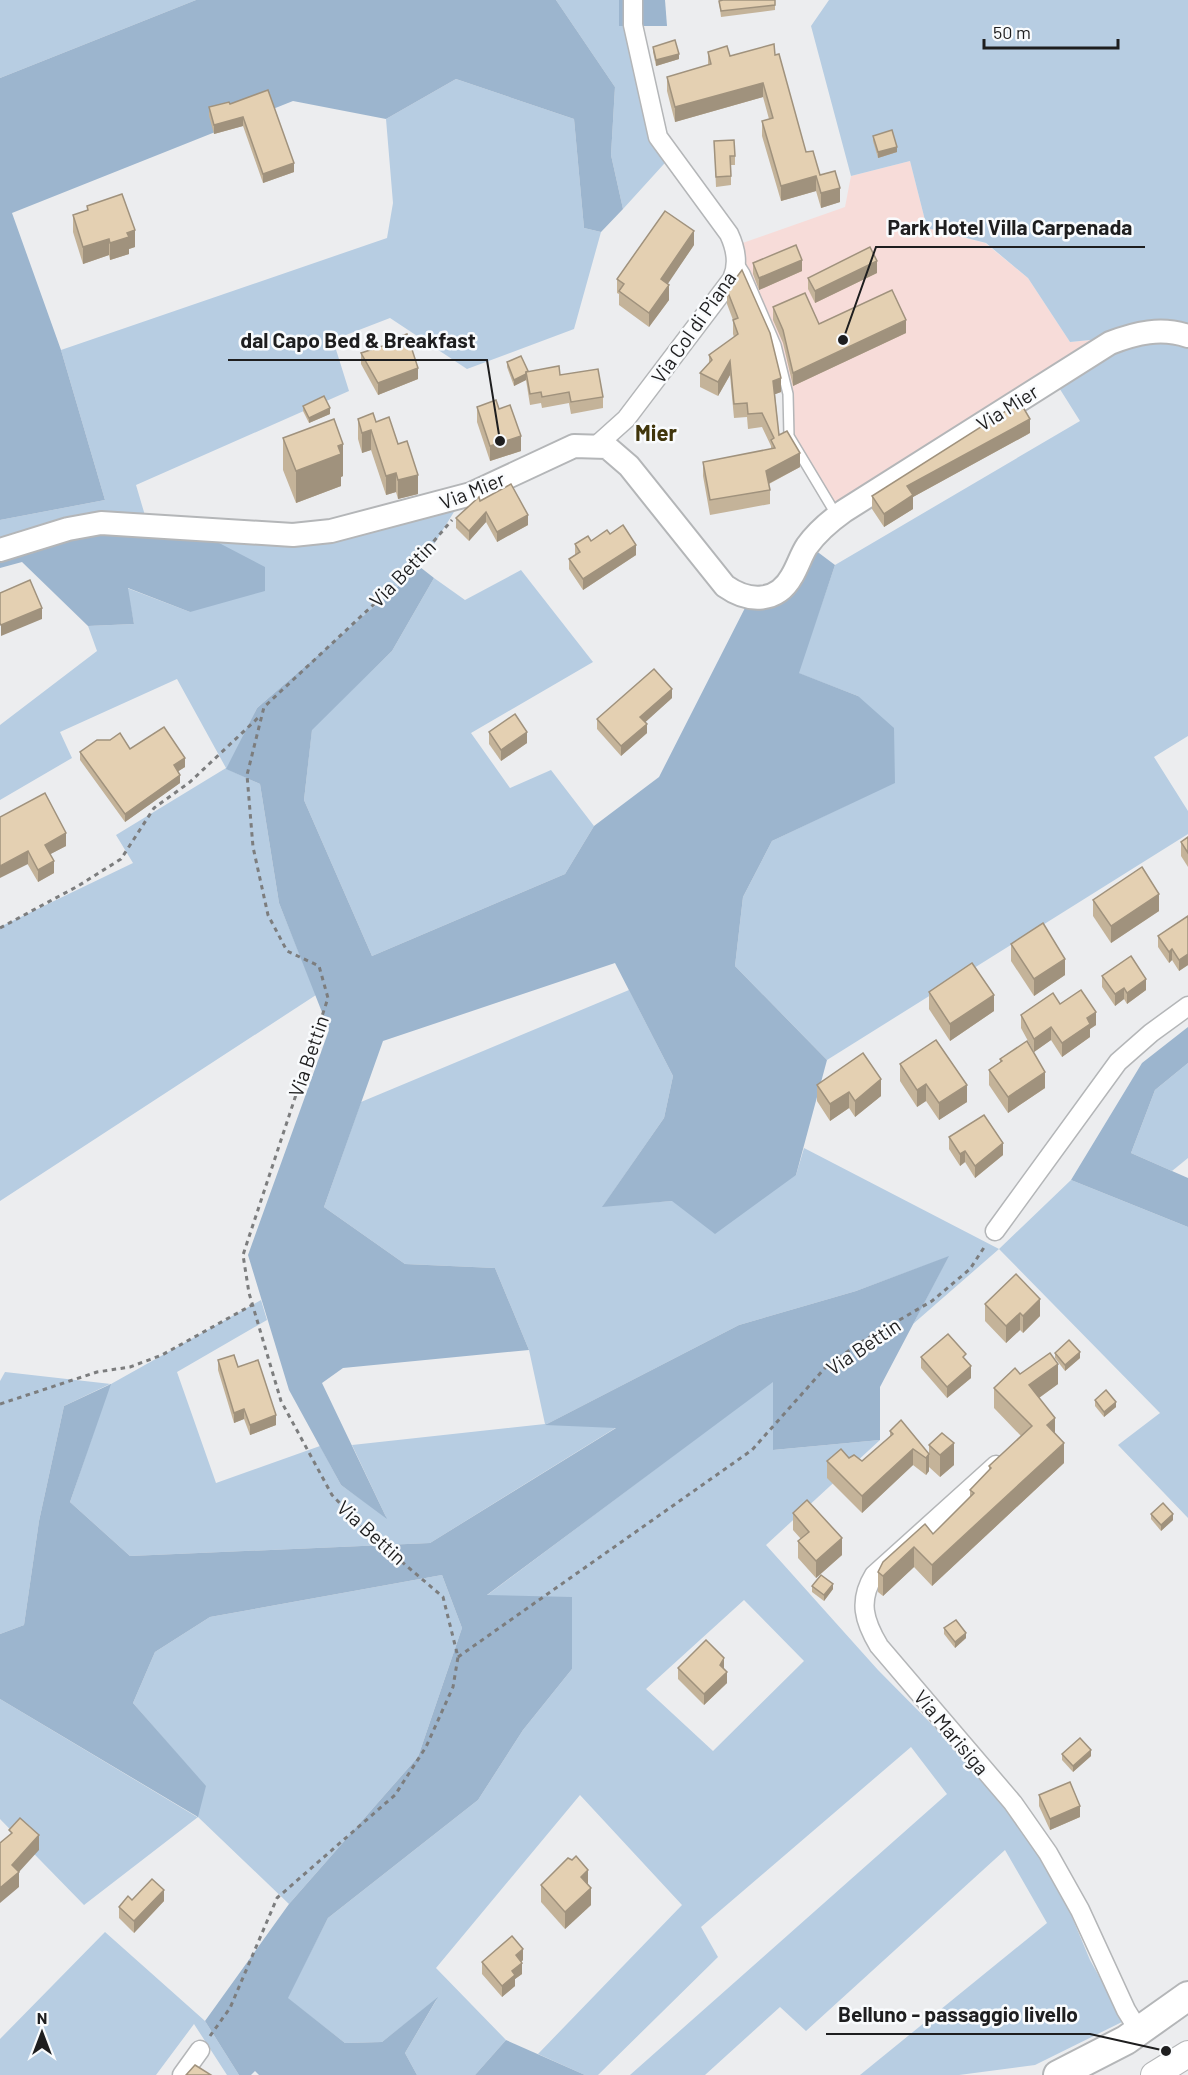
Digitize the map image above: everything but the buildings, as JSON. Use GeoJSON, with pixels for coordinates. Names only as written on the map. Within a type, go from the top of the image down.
{"type":"FeatureCollection","features":[{"type":"Feature","properties":{"kind":"main road"},"geometry":{"type":"LineString","coordinates":[[1058,2075],[1139,2031],[1188,1996]]}},
{"type":"Feature","properties":{"kind":"main road"},"geometry":{"type":"LineString","coordinates":[[1154,2075],[1188,2054]]}},
{"type":"Feature","properties":{"kind":"street","name":"Via Col di Piana"},"geometry":{"type":"LineString","coordinates":[[597,445],[626,419],[688,339],[732,279],[736,260],[733,243],[723,224],[658,137],[633,25],[633,0]]}},
{"type":"Feature","properties":{"kind":"street","name":"Via Mier"},"geometry":{"type":"LineString","coordinates":[[0,549],[68,529],[101,523],[283,534],[320,533],[359,525],[471,494],[563,449],[597,445],[617,454],[715,575],[735,593],[747,598],[758,599],[779,592],[788,583],[816,534],[837,516],[1110,343],[1148,331],[1173,331],[1188,336]]}},
{"type":"Feature","properties":{"kind":"street"},"geometry":{"type":"LineString","coordinates":[[995,1231],[1118,1062],[1151,1033],[1188,1006]]}},
{"type":"Feature","properties":{"kind":"street","name":"Via Marisiga"},"geometry":{"type":"LineString","coordinates":[[996,1465],[874,1575],[865,1589],[863,1607],[869,1629],[879,1646],[1013,1803],[1048,1853],[1080,1910],[1126,2010],[1139,2031]]}},
{"type":"Feature","properties":{"kind":"street"},"geometry":{"type":"LineString","coordinates":[[182,2075],[200,2050]]}},
{"type":"Feature","properties":{"kind":"lane"},"geometry":{"type":"LineString","coordinates":[[736,260],[745,273],[776,345],[788,394],[789,436],[837,516]]}},
{"type":"Feature","properties":{"kind":"path","name":"Via Bettin"},"geometry":{"type":"LineString","coordinates":[[200,2050],[230,2008],[276,1898],[395,1795],[426,1747],[453,1687],[458,1657],[443,1596],[368,1533],[332,1494],[281,1401],[252,1305],[243,1255],[328,998],[319,966],[287,951],[268,915],[253,847],[247,775],[264,707],[402,578],[471,494]]}},
{"type":"Feature","properties":{"kind":"path"},"geometry":{"type":"LineString","coordinates":[[0,927],[78,886],[121,859],[154,808],[190,782],[262,714]]}},
{"type":"Feature","properties":{"kind":"path","name":"Via Bettin"},"geometry":{"type":"LineString","coordinates":[[458,1657],[752,1450],[825,1368],[858,1344],[932,1301],[970,1269],[995,1231]]}},
{"type":"Feature","properties":{"kind":"path"},"geometry":{"type":"LineString","coordinates":[[0,1404],[97,1372],[130,1367],[162,1355],[252,1305]]}},
{"type":"Feature","properties":{"kind":"shaded area"},"geometry":{"type":"Polygon","coordinates":[[[0,0],[196,0],[0,78],[0,0]]]}},
{"type":"Feature","properties":{"kind":"shaded area"},"geometry":{"type":"Polygon","coordinates":[[[196,0],[556,0],[615,87],[611,155],[623,209],[601,232],[584,228],[574,119],[456,79],[386,119],[293,101],[12,213],[61,350],[105,500],[0,520],[0,78],[196,0]]]}},
{"type":"Feature","properties":{"kind":"shaded area"},"geometry":{"type":"Polygon","coordinates":[[[556,0],[619,0],[619,25],[637,26],[660,136],[673,154],[623,209],[611,155],[615,87],[556,0]]]}},
{"type":"Feature","properties":{"kind":"shaded area"},"geometry":{"type":"Polygon","coordinates":[[[619,0],[665,0],[667,26],[619,26],[619,0]]]}},
{"type":"Feature","properties":{"kind":"shaded area"},"geometry":{"type":"Polygon","coordinates":[[[829,0],[1188,0],[1188,736],[1154,757],[1188,811],[1188,834],[827,1060],[735,966],[743,897],[772,841],[895,782],[858,696],[798,673],[835,565],[1080,421],[1051,375],[1111,338],[1070,342],[1028,278],[986,243],[927,228],[910,161],[851,176],[811,26],[829,0]]]}},
{"type":"Feature","properties":{"kind":"shaded area"},"geometry":{"type":"Polygon","coordinates":[[[456,79],[574,119],[584,228],[601,232],[574,329],[467,369],[390,318],[333,340],[349,391],[136,485],[149,529],[0,558],[0,520],[105,500],[61,350],[387,238],[393,203],[386,119],[456,79]]]}},
{"type":"Feature","properties":{"kind":"shaded area"},"geometry":{"type":"Polygon","coordinates":[[[910,161],[927,228],[985,243],[1028,278],[1070,342],[1113,338],[834,515],[785,434],[784,393],[737,245],[845,207],[851,176],[910,161]]]}},
{"type":"Feature","properties":{"kind":"shaded area"},"geometry":{"type":"Polygon","coordinates":[[[457,507],[420,567],[257,708],[227,769],[260,784],[279,903],[316,995],[0,1201],[0,927],[133,863],[116,835],[226,768],[177,679],[60,732],[72,758],[0,800],[0,725],[97,651],[88,626],[134,624],[127,588],[190,612],[198,532],[311,539],[457,507]]]}},
{"type":"Feature","properties":{"kind":"shaded area"},"geometry":{"type":"Polygon","coordinates":[[[114,527],[198,532],[265,567],[265,591],[190,612],[128,588],[134,624],[88,626],[22,562],[0,568],[0,558],[114,527]]]}},
{"type":"Feature","properties":{"kind":"shaded area"},"geometry":{"type":"Polygon","coordinates":[[[811,547],[835,565],[799,673],[858,696],[894,728],[895,783],[772,841],[743,897],[735,966],[827,1060],[796,1175],[715,1234],[672,1201],[602,1207],[664,1118],[673,1076],[615,963],[383,1041],[324,1207],[405,1264],[495,1268],[529,1350],[343,1368],[322,1383],[387,1519],[341,1485],[289,1390],[248,1255],[329,1030],[279,903],[260,784],[226,769],[257,708],[420,567],[434,578],[392,651],[312,730],[304,800],[372,956],[565,874],[594,826],[659,777],[748,602],[774,600],[811,547]]]}},
{"type":"Feature","properties":{"kind":"shaded area"},"geometry":{"type":"Polygon","coordinates":[[[521,570],[593,662],[471,733],[510,788],[551,770],[594,826],[565,874],[372,956],[304,800],[312,729],[392,651],[434,578],[465,600],[521,570]]]}},
{"type":"Feature","properties":{"kind":"shaded area"},"geometry":{"type":"Polygon","coordinates":[[[629,990],[673,1076],[664,1118],[603,1206],[672,1201],[796,1175],[804,1148],[999,1249],[913,1324],[948,1257],[856,1291],[739,1325],[547,1424],[617,1427],[430,1543],[130,1556],[70,1502],[110,1384],[64,1406],[39,1521],[24,1625],[0,1634],[0,1381],[5,1372],[111,1384],[261,1300],[267,1320],[177,1372],[216,1483],[320,1446],[341,1485],[386,1517],[352,1445],[545,1424],[529,1350],[495,1268],[405,1264],[324,1207],[361,1102],[629,990]]]}},
{"type":"Feature","properties":{"kind":"shaded area"},"geometry":{"type":"Polygon","coordinates":[[[1188,1027],[1188,1063],[1155,1090],[1131,1153],[1188,1178],[1188,1227],[1071,1180],[1142,1063],[1188,1027]]]}},
{"type":"Feature","properties":{"kind":"shaded area"},"geometry":{"type":"Polygon","coordinates":[[[1188,1063],[1188,1158],[1172,1171],[1131,1153],[1155,1090],[1188,1063]]]}},
{"type":"Feature","properties":{"kind":"shaded area"},"geometry":{"type":"Polygon","coordinates":[[[1071,1180],[1188,1227],[1188,1518],[1118,1445],[1160,1413],[999,1249],[1071,1180]]]}},
{"type":"Feature","properties":{"kind":"shaded area"},"geometry":{"type":"Polygon","coordinates":[[[949,1256],[880,1387],[880,1440],[773,1450],[773,1382],[487,1595],[572,1597],[572,1669],[523,1730],[478,1800],[328,1918],[288,1998],[345,2043],[382,2042],[438,1997],[405,2053],[417,2075],[259,2075],[255,2071],[251,2075],[239,2075],[205,2021],[289,1904],[418,1757],[462,1628],[442,1575],[210,1617],[155,1652],[133,1703],[206,1786],[198,1817],[0,1699],[0,1634],[24,1625],[39,1521],[64,1406],[111,1384],[70,1502],[130,1556],[430,1543],[616,1428],[545,1425],[739,1325],[856,1291],[949,1256]]]}},
{"type":"Feature","properties":{"kind":"shaded area"},"geometry":{"type":"Polygon","coordinates":[[[773,1381],[773,1450],[880,1440],[766,1545],[878,1670],[970,1763],[1049,1862],[1090,1960],[1124,2021],[1035,2065],[959,2075],[860,2075],[1047,1923],[1005,1850],[806,2031],[780,2007],[705,2075],[630,2075],[947,1794],[911,1747],[701,1927],[718,1957],[598,2075],[585,2075],[538,2054],[682,1905],[580,1795],[436,1968],[506,2040],[475,2075],[417,2075],[405,2053],[437,1999],[382,2042],[345,2043],[287,1998],[328,1918],[478,1800],[523,1730],[572,1669],[486,1596],[773,1381]],[[744,1600],[646,1689],[713,1751],[804,1661],[744,1600]]]}},
{"type":"Feature","properties":{"kind":"shaded area"},"geometry":{"type":"Polygon","coordinates":[[[442,1575],[462,1628],[418,1757],[289,1904],[198,1817],[84,1905],[0,1819],[0,1699],[197,1817],[205,1786],[133,1703],[155,1652],[210,1617],[442,1575]]]}},
{"type":"Feature","properties":{"kind":"shaded area"},"geometry":{"type":"Polygon","coordinates":[[[105,1932],[205,2021],[239,2075],[227,2075],[194,2024],[156,2075],[0,2075],[0,2039],[105,1932]]]}},
{"type":"Feature","properties":{"kind":"shaded area"},"geometry":{"type":"Polygon","coordinates":[[[506,2040],[585,2075],[475,2075],[506,2040]]]}},
{"type":"Feature","properties":{"kind":"place","name":"Park Hotel Villa Carpenada"},"geometry":{"type":"Point","coordinates":[843,340]}},
{"type":"Feature","properties":{"kind":"place","name":"dal Capo Bed & Breakfast"},"geometry":{"type":"Point","coordinates":[500,441]}},
{"type":"Feature","properties":{"kind":"place","name":"Belluno - passaggio livello"},"geometry":{"type":"Point","coordinates":[1166,2051]}},
{"type":"Feature","properties":{"kind":"district","name":"Mier"},"geometry":{"type":"Point","coordinates":[656,432]}}]}
